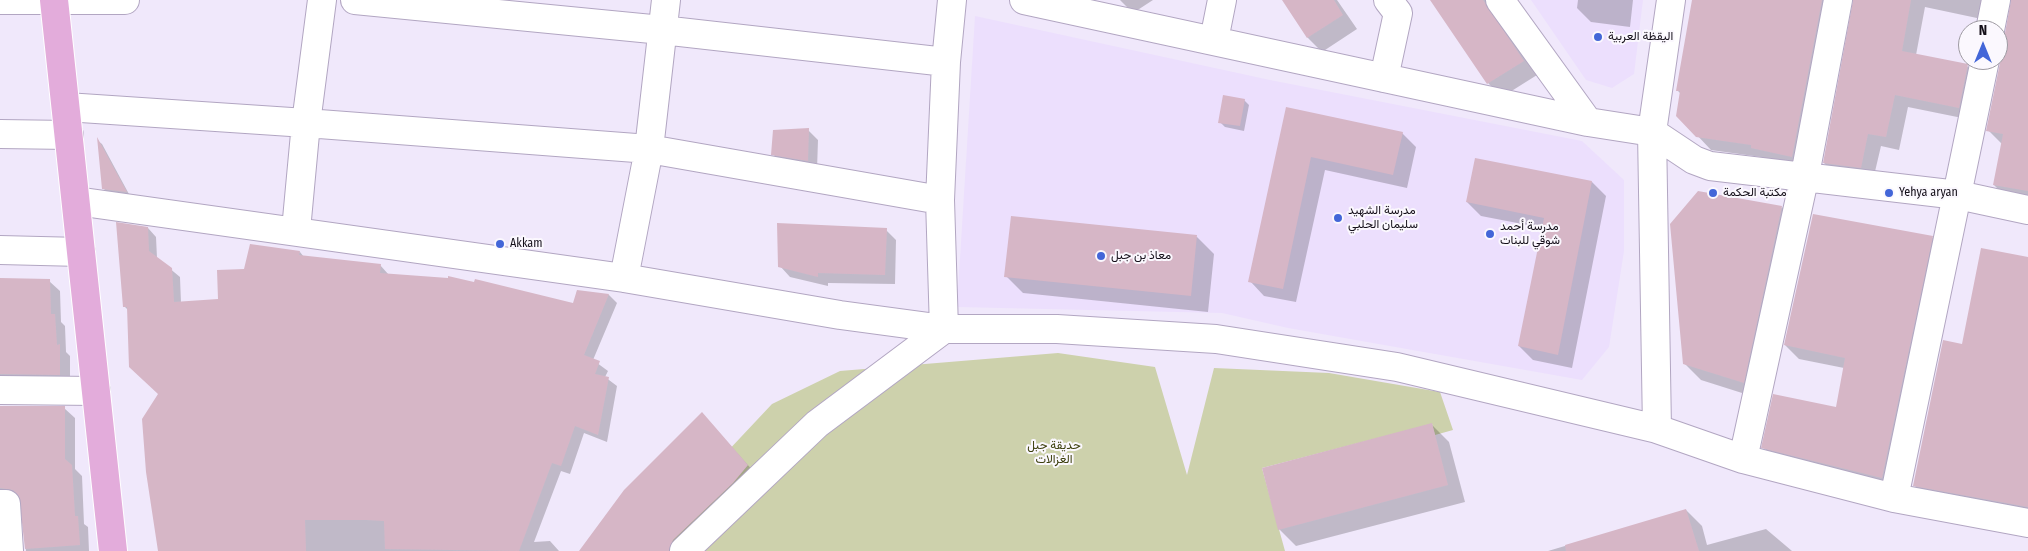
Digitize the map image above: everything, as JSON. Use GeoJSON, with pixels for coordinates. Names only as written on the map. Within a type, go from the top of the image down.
{"type":"FeatureCollection","features":[{"type":"Feature","properties":{"kind":"main road"},"geometry":{"type":"LineString","coordinates":[[54,1],[113,551]]}},
{"type":"Feature","properties":{"kind":"street"},"geometry":{"type":"LineString","coordinates":[[0,0],[124,0]]}},
{"type":"Feature","properties":{"kind":"street"},"geometry":{"type":"LineString","coordinates":[[296,230],[306,123],[322,0]]}},
{"type":"Feature","properties":{"kind":"street"},"geometry":{"type":"LineString","coordinates":[[355,0],[662,30],[946,62]]}},
{"type":"Feature","properties":{"kind":"street"},"geometry":{"type":"LineString","coordinates":[[624,278],[649,149],[666,0]]}},
{"type":"Feature","properties":{"kind":"street"},"geometry":{"type":"LineString","coordinates":[[944,329],[940,200],[946,62],[952,0]]}},
{"type":"Feature","properties":{"kind":"street"},"geometry":{"type":"LineString","coordinates":[[1214,40],[1222,0]]}},
{"type":"Feature","properties":{"kind":"street"},"geometry":{"type":"LineString","coordinates":[[1384,78],[1398,13],[1388,0]]}},
{"type":"Feature","properties":{"kind":"street"},"geometry":{"type":"LineString","coordinates":[[1500,0],[1588,122]]}},
{"type":"Feature","properties":{"kind":"street"},"geometry":{"type":"LineString","coordinates":[[1657,429],[1652,132],[1671,0]]}},
{"type":"Feature","properties":{"kind":"street"},"geometry":{"type":"LineString","coordinates":[[1743,459],[1805,175],[1838,0]]}},
{"type":"Feature","properties":{"kind":"street"},"geometry":{"type":"LineString","coordinates":[[1992,20],[1996,0]]}},
{"type":"Feature","properties":{"kind":"street"},"geometry":{"type":"LineString","coordinates":[[1036,1],[1588,122],[1652,132],[1694,160],[1710,166],[1805,175],[1958,195],[2028,210]]}},
{"type":"Feature","properties":{"kind":"street"},"geometry":{"type":"LineString","coordinates":[[1894,498],[1958,195],[1982,70]]}},
{"type":"Feature","properties":{"kind":"street"},"geometry":{"type":"LineString","coordinates":[[66,107],[649,149],[940,200]]}},
{"type":"Feature","properties":{"kind":"street"},"geometry":{"type":"LineString","coordinates":[[0,134],[69,134]]}},
{"type":"Feature","properties":{"kind":"street"},"geometry":{"type":"LineString","coordinates":[[76,200],[624,278],[840,315],[944,329],[1057,329],[1216,339],[1396,367],[1657,429],[1743,459],[1894,498],[2028,522]]}},
{"type":"Feature","properties":{"kind":"street"},"geometry":{"type":"LineString","coordinates":[[0,250],[81,252]]}},
{"type":"Feature","properties":{"kind":"street"},"geometry":{"type":"LineString","coordinates":[[684,551],[817,424],[944,329]]}},
{"type":"Feature","properties":{"kind":"street"},"geometry":{"type":"LineString","coordinates":[[0,390],[96,391]]}},
{"type":"Feature","properties":{"kind":"street"},"geometry":{"type":"LineString","coordinates":[[0,504],[6,504],[8,551]]}},
{"type":"Feature","properties":{"kind":"shaded area","name":"اليقظة العربية"},"geometry":{"type":"Polygon","coordinates":[[[1531,0],[1643,0],[1634,74],[1612,88],[1586,80],[1531,0]]]}},
{"type":"Feature","properties":{"kind":"shaded area"},"geometry":{"type":"Polygon","coordinates":[[[975,16],[1270,80],[1582,141],[1624,180],[1624,251],[1609,347],[1582,380],[1288,328],[1222,313],[957,307],[975,16]]]}},
{"type":"Feature","properties":{"kind":"green space","name":"حديقة جبل الغزالات"},"geometry":{"type":"Polygon","coordinates":[[[1058,353],[1155,367],[1187,475],[1214,368],[1329,373],[1440,392],[1453,430],[1435,435],[1432,424],[1262,468],[1285,551],[649,551],[678,504],[772,404],[840,371],[1058,353]]]}},
{"type":"Feature","properties":{"kind":"building"},"geometry":{"type":"Polygon","coordinates":[[[1282,0],[1334,0],[1343,15],[1307,38],[1282,0]]]}},
{"type":"Feature","properties":{"kind":"building"},"geometry":{"type":"Polygon","coordinates":[[[1430,0],[1483,0],[1524,61],[1487,84],[1430,0]]]}},
{"type":"Feature","properties":{"kind":"building"},"geometry":{"type":"Polygon","coordinates":[[[1692,0],[1822,0],[1792,157],[1751,148],[1751,145],[1696,137],[1676,116],[1680,91],[1676,91],[1692,0]]]}},
{"type":"Feature","properties":{"kind":"building"},"geometry":{"type":"Polygon","coordinates":[[[1853,0],[1911,0],[1902,51],[1958,62],[1958,70],[1967,70],[1959,108],[1895,95],[1886,137],[1868,134],[1861,168],[1823,163],[1853,0]]]}},
{"type":"Feature","properties":{"kind":"building"},"geometry":{"type":"Polygon","coordinates":[[[2011,0],[2028,0],[2028,191],[1993,185],[2003,134],[1986,131],[1999,70],[2008,70],[2007,20],[2011,0]]]}},
{"type":"Feature","properties":{"kind":"building"},"geometry":{"type":"Polygon","coordinates":[[[1223,95],[1245,99],[1240,126],[1218,123],[1223,95]]]}},
{"type":"Feature","properties":{"kind":"building"},"geometry":{"type":"Polygon","coordinates":[[[1286,107],[1403,132],[1393,175],[1311,157],[1283,289],[1248,282],[1286,107]]]}},
{"type":"Feature","properties":{"kind":"building"},"geometry":{"type":"Polygon","coordinates":[[[809,128],[808,161],[771,155],[773,130],[809,128]]]}},
{"type":"Feature","properties":{"kind":"building"},"geometry":{"type":"Polygon","coordinates":[[[97,137],[122,183],[127,192],[102,189],[97,137]]]}},
{"type":"Feature","properties":{"kind":"building"},"geometry":{"type":"Polygon","coordinates":[[[1475,158],[1592,181],[1558,355],[1518,346],[1544,218],[1466,202],[1475,158]]]}},
{"type":"Feature","properties":{"kind":"building"},"geometry":{"type":"Polygon","coordinates":[[[1698,191],[1782,206],[1744,383],[1683,364],[1670,224],[1698,191]]]}},
{"type":"Feature","properties":{"kind":"building"},"geometry":{"type":"Polygon","coordinates":[[[1813,214],[1933,236],[1882,478],[1761,448],[1773,394],[1836,407],[1845,358],[1784,345],[1813,214]]]}},
{"type":"Feature","properties":{"kind":"building","name":"معاذ بن جبل"},"geometry":{"type":"Polygon","coordinates":[[[1011,216],[1197,235],[1191,296],[1004,277],[1011,216]]]}},
{"type":"Feature","properties":{"kind":"building"},"geometry":{"type":"Polygon","coordinates":[[[116,222],[148,227],[149,251],[172,268],[174,302],[218,299],[217,270],[244,269],[250,244],[300,251],[299,255],[381,264],[380,273],[448,278],[448,276],[474,282],[475,279],[573,303],[577,290],[609,294],[584,355],[600,361],[595,374],[609,377],[598,435],[575,426],[561,466],[552,463],[519,551],[385,549],[384,521],[305,520],[306,551],[158,551],[146,472],[142,419],[158,394],[129,367],[127,307],[123,307],[116,222]]]}},
{"type":"Feature","properties":{"kind":"building"},"geometry":{"type":"Polygon","coordinates":[[[777,223],[887,228],[885,275],[818,273],[818,277],[778,267],[777,223]]]}},
{"type":"Feature","properties":{"kind":"building"},"geometry":{"type":"Polygon","coordinates":[[[1981,248],[2028,257],[2028,507],[1913,486],[1943,340],[1962,344],[1981,248]]]}},
{"type":"Feature","properties":{"kind":"building"},"geometry":{"type":"Polygon","coordinates":[[[0,278],[50,279],[51,314],[55,314],[57,345],[60,344],[60,375],[0,374],[0,278]]]}},
{"type":"Feature","properties":{"kind":"building"},"geometry":{"type":"Polygon","coordinates":[[[0,406],[65,406],[65,459],[72,465],[75,516],[78,516],[80,545],[25,549],[19,496],[13,490],[0,488],[0,406]]]}},
{"type":"Feature","properties":{"kind":"building"},"geometry":{"type":"Polygon","coordinates":[[[702,412],[748,465],[733,483],[673,540],[669,551],[579,551],[624,490],[702,412]]]}},
{"type":"Feature","properties":{"kind":"building"},"geometry":{"type":"Polygon","coordinates":[[[1432,423],[1448,485],[1278,530],[1262,468],[1432,423]]]}},
{"type":"Feature","properties":{"kind":"building"},"geometry":{"type":"Polygon","coordinates":[[[1686,509],[1699,551],[1566,551],[1565,545],[1686,509]]]}},
{"type":"Feature","properties":{"kind":"place","name":"اليقظة العربية"},"geometry":{"type":"Point","coordinates":[1598,37]}},
{"type":"Feature","properties":{"kind":"place","name":"مكتبة الحكمة"},"geometry":{"type":"Point","coordinates":[1713,193]}},
{"type":"Feature","properties":{"kind":"place","name":"Yehya aryan"},"geometry":{"type":"Point","coordinates":[1889,193]}},
{"type":"Feature","properties":{"kind":"place","name":"مدرسة الشهيد سليمان الحلبي"},"geometry":{"type":"Point","coordinates":[1338,218]}},
{"type":"Feature","properties":{"kind":"place","name":"مدرسة أحمد شوقي للبنات"},"geometry":{"type":"Point","coordinates":[1490,234]}},
{"type":"Feature","properties":{"kind":"place","name":"Akkam"},"geometry":{"type":"Point","coordinates":[500,244]}},
{"type":"Feature","properties":{"kind":"place","name":"معاذ بن جبل"},"geometry":{"type":"Point","coordinates":[1101,256]}}]}
